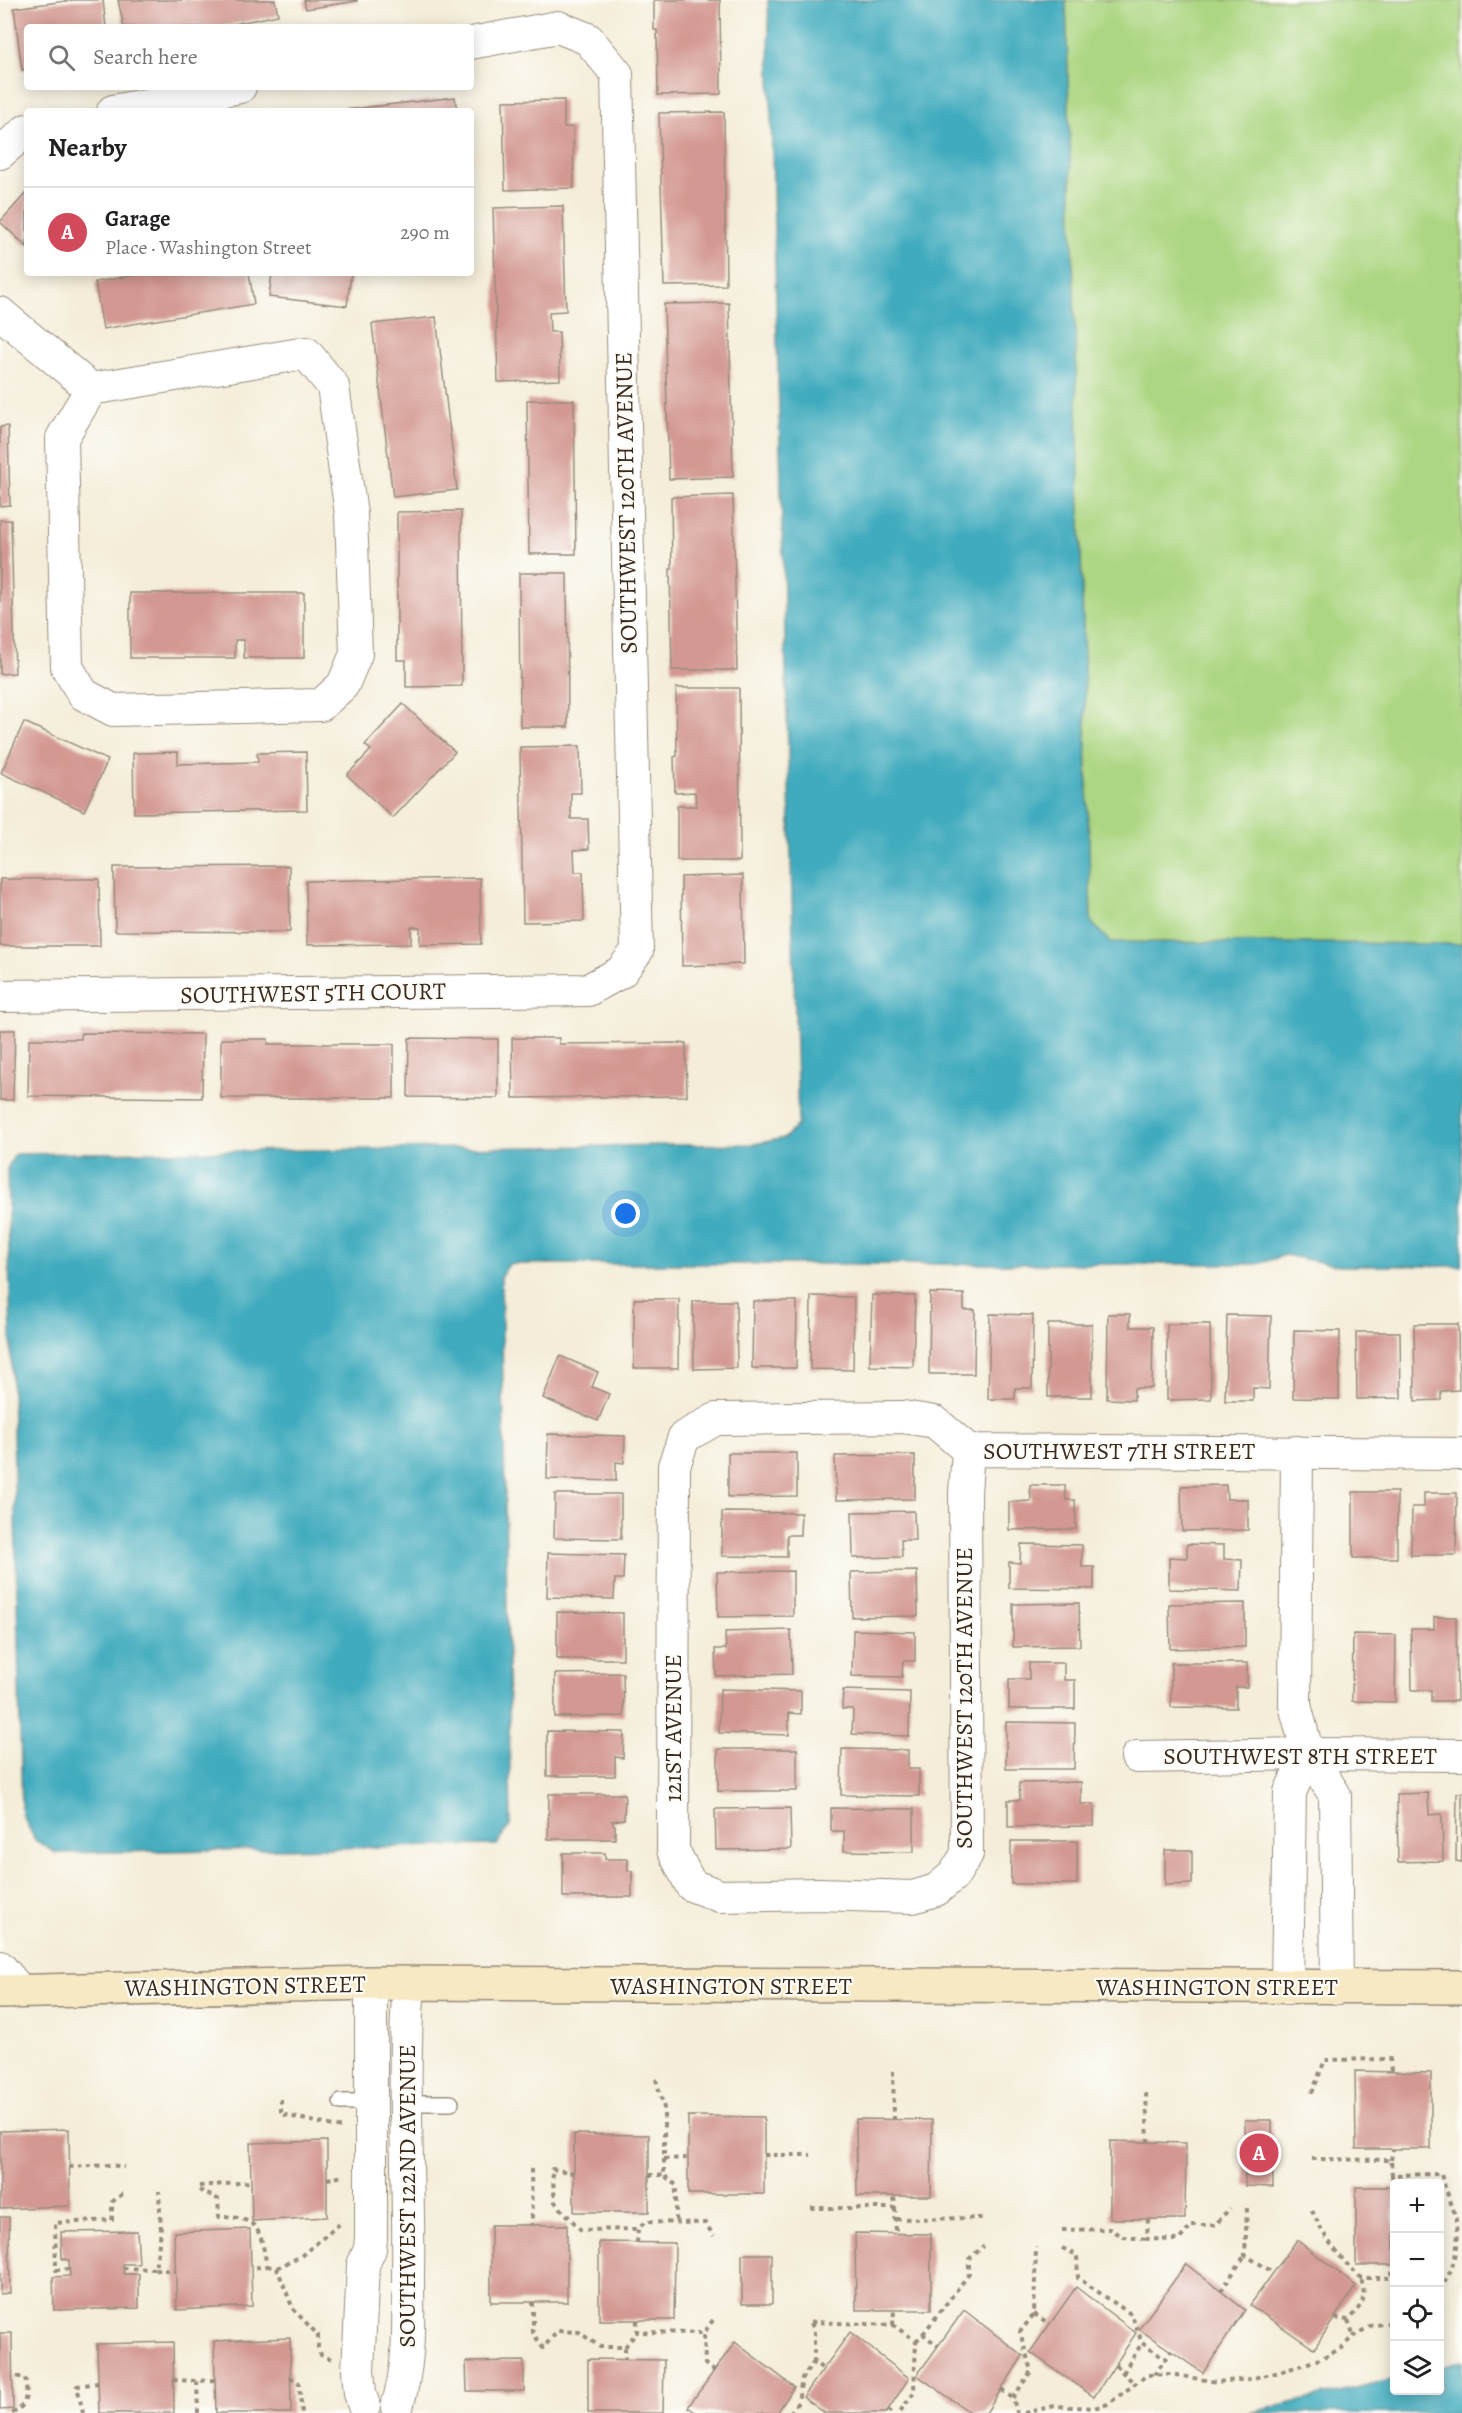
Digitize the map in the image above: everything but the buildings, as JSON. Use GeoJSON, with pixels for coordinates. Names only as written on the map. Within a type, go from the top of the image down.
{"type":"FeatureCollection","features":[{"type":"Feature","properties":{"kind":"street","name":"SOUTHWEST 120TH AVENUE"},"geometry":{"type":"LineString","coordinates":[[474,43],[558,27],[588,39],[617,74],[637,951],[621,972]]}},
{"type":"Feature","properties":{"kind":"street"},"geometry":{"type":"LineString","coordinates":[[129,108],[224,90]]}},
{"type":"Feature","properties":{"kind":"street"},"geometry":{"type":"LineString","coordinates":[[0,153],[24,133]]}},
{"type":"Feature","properties":{"kind":"street"},"geometry":{"type":"LineString","coordinates":[[0,313],[91,389],[306,353],[333,386],[351,514],[356,654],[343,685],[321,705],[113,710],[83,694],[67,667],[62,438],[91,389]]}},
{"type":"Feature","properties":{"kind":"street","name":"SOUTHWEST 5TH COURT"},"geometry":{"type":"LineString","coordinates":[[0,996],[588,990],[621,972]]}},
{"type":"Feature","properties":{"kind":"street","name":"SOUTHWEST 7TH STREET"},"geometry":{"type":"LineString","coordinates":[[684,1437],[716,1419],[903,1417],[935,1422],[968,1450],[1462,1454]]}},
{"type":"Feature","properties":{"kind":"street","name":"121ST AVENUE"},"geometry":{"type":"LineString","coordinates":[[684,1437],[674,1466],[673,1850],[691,1885],[720,1896],[819,1894]]}},
{"type":"Feature","properties":{"kind":"street","name":"SOUTHWEST 120TH AVENUE"},"geometry":{"type":"LineString","coordinates":[[819,1894],[913,1896],[936,1890],[954,1875],[967,1854],[965,1493],[968,1450]]}},
{"type":"Feature","properties":{"kind":"street"},"geometry":{"type":"LineString","coordinates":[[1297,1452],[1295,1705],[1308,1754],[1335,1795],[1337,1988]]}},
{"type":"Feature","properties":{"kind":"street"},"geometry":{"type":"LineString","coordinates":[[1287,1988],[1290,1792],[1308,1754]]}},
{"type":"Feature","properties":{"kind":"street","name":"SOUTHWEST 8TH STREET"},"geometry":{"type":"LineString","coordinates":[[1137,1757],[1308,1754],[1462,1755]]}},
{"type":"Feature","properties":{"kind":"street","name":"WASHINGTON STREET"},"geometry":{"type":"LineString","coordinates":[[7,1983],[1462,1987]]}},
{"type":"Feature","properties":{"kind":"street","name":"SOUTHWEST 122ND AVENUE"},"geometry":{"type":"LineString","coordinates":[[359,2396],[363,2265],[370,2248],[356,2102],[370,1983]]}},
{"type":"Feature","properties":{"kind":"street","name":"SOUTHWEST 122ND AVENUE"},"geometry":{"type":"LineString","coordinates":[[403,2410],[408,2358],[405,2030],[409,1984]]}},
{"type":"Feature","properties":{"kind":"street"},"geometry":{"type":"LineString","coordinates":[[356,2102],[407,2103]]}},
{"type":"Feature","properties":{"kind":"street"},"geometry":{"type":"LineString","coordinates":[[359,2396],[403,2410]]}},
{"type":"Feature","properties":{"kind":"lane"},"geometry":{"type":"LineString","coordinates":[[407,2103],[451,2103]]}},
{"type":"Feature","properties":{"kind":"path"},"geometry":{"type":"LineString","coordinates":[[1312,2093],[1325,2060],[1390,2059],[1390,2072]]}},
{"type":"Feature","properties":{"kind":"path"},"geometry":{"type":"LineString","coordinates":[[893,2071],[894,2119]]}},
{"type":"Feature","properties":{"kind":"path"},"geometry":{"type":"LineString","coordinates":[[656,2079],[664,2108],[664,2175]]}},
{"type":"Feature","properties":{"kind":"path"},"geometry":{"type":"LineString","coordinates":[[1146,2093],[1148,2142]]}},
{"type":"Feature","properties":{"kind":"path"},"geometry":{"type":"LineString","coordinates":[[281,2099],[281,2114],[348,2129]]}},
{"type":"Feature","properties":{"kind":"path"},"geometry":{"type":"LineString","coordinates":[[1393,2150],[1390,2160],[1393,2179]]}},
{"type":"Feature","properties":{"kind":"path"},"geometry":{"type":"LineString","coordinates":[[764,2155],[811,2155]]}},
{"type":"Feature","properties":{"kind":"path"},"geometry":{"type":"LineString","coordinates":[[664,2159],[688,2158]]}},
{"type":"Feature","properties":{"kind":"path"},"geometry":{"type":"LineString","coordinates":[[1312,2159],[1390,2160]]}},
{"type":"Feature","properties":{"kind":"path"},"geometry":{"type":"LineString","coordinates":[[345,2164],[345,2184]]}},
{"type":"Feature","properties":{"kind":"path"},"geometry":{"type":"LineString","coordinates":[[69,2167],[111,2165],[124,2167]]}},
{"type":"Feature","properties":{"kind":"path"},"geometry":{"type":"LineString","coordinates":[[531,2169],[532,2225]]}},
{"type":"Feature","properties":{"kind":"path"},"geometry":{"type":"LineString","coordinates":[[574,2173],[552,2169],[555,2202],[581,2230],[638,2229],[645,2223],[705,2223],[714,2236]]}},
{"type":"Feature","properties":{"kind":"path"},"geometry":{"type":"LineString","coordinates":[[1392,2175],[1441,2174],[1456,2222],[1457,2240],[1454,2262],[1441,2287]]}},
{"type":"Feature","properties":{"kind":"path"},"geometry":{"type":"LineString","coordinates":[[649,2175],[664,2175],[676,2185],[676,2223]]}},
{"type":"Feature","properties":{"kind":"path"},"geometry":{"type":"LineString","coordinates":[[327,2179],[344,2176]]}},
{"type":"Feature","properties":{"kind":"path"},"geometry":{"type":"LineString","coordinates":[[252,2182],[199,2188],[218,2199],[219,2217],[236,2217],[249,2222],[258,2230],[263,2238],[267,2266]]}},
{"type":"Feature","properties":{"kind":"path"},"geometry":{"type":"LineString","coordinates":[[155,2269],[161,2231],[159,2191]]}},
{"type":"Feature","properties":{"kind":"path"},"geometry":{"type":"LineString","coordinates":[[69,2269],[56,2270],[55,2223],[112,2220],[112,2202],[125,2192]]}},
{"type":"Feature","properties":{"kind":"path"},"geometry":{"type":"LineString","coordinates":[[894,2196],[896,2233]]}},
{"type":"Feature","properties":{"kind":"path"},"geometry":{"type":"LineString","coordinates":[[811,2208],[895,2208]]}},
{"type":"Feature","properties":{"kind":"path"},"geometry":{"type":"LineString","coordinates":[[1062,2230],[1110,2229],[1124,2237],[1179,2240],[1192,2226],[1215,2226],[1230,2208]]}},
{"type":"Feature","properties":{"kind":"path"},"geometry":{"type":"LineString","coordinates":[[1221,2291],[1245,2255],[1246,2208]]}},
{"type":"Feature","properties":{"kind":"path"},"geometry":{"type":"LineString","coordinates":[[1312,2210],[1321,2232],[1335,2251],[1361,2278],[1365,2292],[1363,2303],[1348,2320]]}},
{"type":"Feature","properties":{"kind":"path"},"geometry":{"type":"LineString","coordinates":[[896,2219],[984,2218]]}},
{"type":"Feature","properties":{"kind":"path"},"geometry":{"type":"LineString","coordinates":[[1147,2239],[1148,2219]]}},
{"type":"Feature","properties":{"kind":"path"},"geometry":{"type":"LineString","coordinates":[[251,2268],[267,2266],[277,2268],[302,2256],[345,2220]]}},
{"type":"Feature","properties":{"kind":"path"},"geometry":{"type":"LineString","coordinates":[[637,2243],[638,2229]]}},
{"type":"Feature","properties":{"kind":"path"},"geometry":{"type":"LineString","coordinates":[[899,2413],[914,2392],[916,2341],[969,2274],[969,2259],[984,2246]]}},
{"type":"Feature","properties":{"kind":"path"},"geometry":{"type":"LineString","coordinates":[[1013,2398],[1032,2371],[1020,2332],[1034,2314],[1036,2247]]}},
{"type":"Feature","properties":{"kind":"path"},"geometry":{"type":"LineString","coordinates":[[1062,2248],[1077,2255],[1078,2278],[1132,2315],[1142,2343],[1166,2359]]}},
{"type":"Feature","properties":{"kind":"path"},"geometry":{"type":"LineString","coordinates":[[1245,2255],[1273,2272]]}},
{"type":"Feature","properties":{"kind":"path"},"geometry":{"type":"LineString","coordinates":[[123,2268],[176,2271]]}},
{"type":"Feature","properties":{"kind":"path"},"geometry":{"type":"LineString","coordinates":[[277,2268],[293,2309],[318,2335],[318,2348],[321,2355],[346,2368],[359,2396]]}},
{"type":"Feature","properties":{"kind":"path"},"geometry":{"type":"LineString","coordinates":[[1361,2278],[1390,2278]]}},
{"type":"Feature","properties":{"kind":"path"},"geometry":{"type":"LineString","coordinates":[[533,2302],[533,2333],[543,2348],[558,2331],[579,2332],[600,2347],[625,2347]]}},
{"type":"Feature","properties":{"kind":"path"},"geometry":{"type":"LineString","coordinates":[[893,2325],[894,2310]]}},
{"type":"Feature","properties":{"kind":"path"},"geometry":{"type":"LineString","coordinates":[[1034,2314],[1050,2324]]}},
{"type":"Feature","properties":{"kind":"path"},"geometry":{"type":"LineString","coordinates":[[1335,2318],[1348,2320]]}},
{"type":"Feature","properties":{"kind":"path"},"geometry":{"type":"LineString","coordinates":[[625,2359],[625,2347],[637,2332],[637,2320]]}},
{"type":"Feature","properties":{"kind":"path"},"geometry":{"type":"LineString","coordinates":[[713,2320],[704,2333],[705,2364],[714,2371]]}},
{"type":"Feature","properties":{"kind":"path"},"geometry":{"type":"LineString","coordinates":[[1348,2320],[1354,2336]]}},
{"type":"Feature","properties":{"kind":"path"},"geometry":{"type":"LineString","coordinates":[[790,2413],[798,2402],[802,2378],[814,2362],[814,2329],[811,2322],[893,2325],[916,2341]]}},
{"type":"Feature","properties":{"kind":"path"},"geometry":{"type":"LineString","coordinates":[[1024,2413],[1055,2406],[1094,2408],[1108,2404],[1147,2375],[1178,2375],[1217,2382],[1249,2379],[1317,2360],[1340,2349],[1370,2326],[1390,2323]]}},
{"type":"Feature","properties":{"kind":"path"},"geometry":{"type":"LineString","coordinates":[[637,2332],[704,2333]]}},
{"type":"Feature","properties":{"kind":"path"},"geometry":{"type":"LineString","coordinates":[[923,2334],[938,2346]]}},
{"type":"Feature","properties":{"kind":"path"},"geometry":{"type":"LineString","coordinates":[[1123,2373],[1142,2343]]}},
{"type":"Feature","properties":{"kind":"path"},"geometry":{"type":"LineString","coordinates":[[1154,2375],[1171,2351]]}},
{"type":"Feature","properties":{"kind":"path"},"geometry":{"type":"LineString","coordinates":[[814,2362],[823,2369]]}},
{"type":"Feature","properties":{"kind":"path"},"geometry":{"type":"LineString","coordinates":[[1115,2365],[1135,2384]]}},
{"type":"Feature","properties":{"kind":"path"},"geometry":{"type":"LineString","coordinates":[[12,2413],[23,2404],[27,2395],[25,2378],[13,2376]]}},
{"type":"Feature","properties":{"kind":"path"},"geometry":{"type":"LineString","coordinates":[[290,2377],[299,2383],[302,2413]]}},
{"type":"Feature","properties":{"kind":"path"},"geometry":{"type":"LineString","coordinates":[[173,2380],[215,2380]]}},
{"type":"Feature","properties":{"kind":"path"},"geometry":{"type":"LineString","coordinates":[[197,2381],[198,2413]]}},
{"type":"Feature","properties":{"kind":"path"},"geometry":{"type":"LineString","coordinates":[[83,2413],[77,2386],[98,2383]]}},
{"type":"Feature","properties":{"kind":"path"},"geometry":{"type":"LineString","coordinates":[[1001,2390],[1013,2398],[1017,2413]]}},
{"type":"Feature","properties":{"kind":"green space"},"geometry":{"type":"Polygon","coordinates":[[[1066,0],[1462,0],[1462,944],[1109,942],[1091,922],[1066,0]]]}},
{"type":"Feature","properties":{"kind":"water"},"geometry":{"type":"Polygon","coordinates":[[[768,0],[1066,0],[1091,922],[1110,942],[1462,944],[1462,1266],[1340,1266],[1285,1255],[1258,1264],[509,1264],[501,1276],[511,1824],[497,1845],[56,1853],[35,1840],[22,1814],[7,1169],[15,1154],[754,1144],[785,1138],[798,1124],[768,0]]]}},
{"type":"Feature","properties":{"kind":"water"},"geometry":{"type":"Polygon","coordinates":[[[1462,2361],[1462,2413],[1249,2413],[1390,2380],[1390,2395],[1444,2395],[1444,2367],[1462,2361]]]}},
{"type":"Feature","properties":{"kind":"place","name":"Garage"},"geometry":{"type":"Point","coordinates":[1259,2153]}}]}
